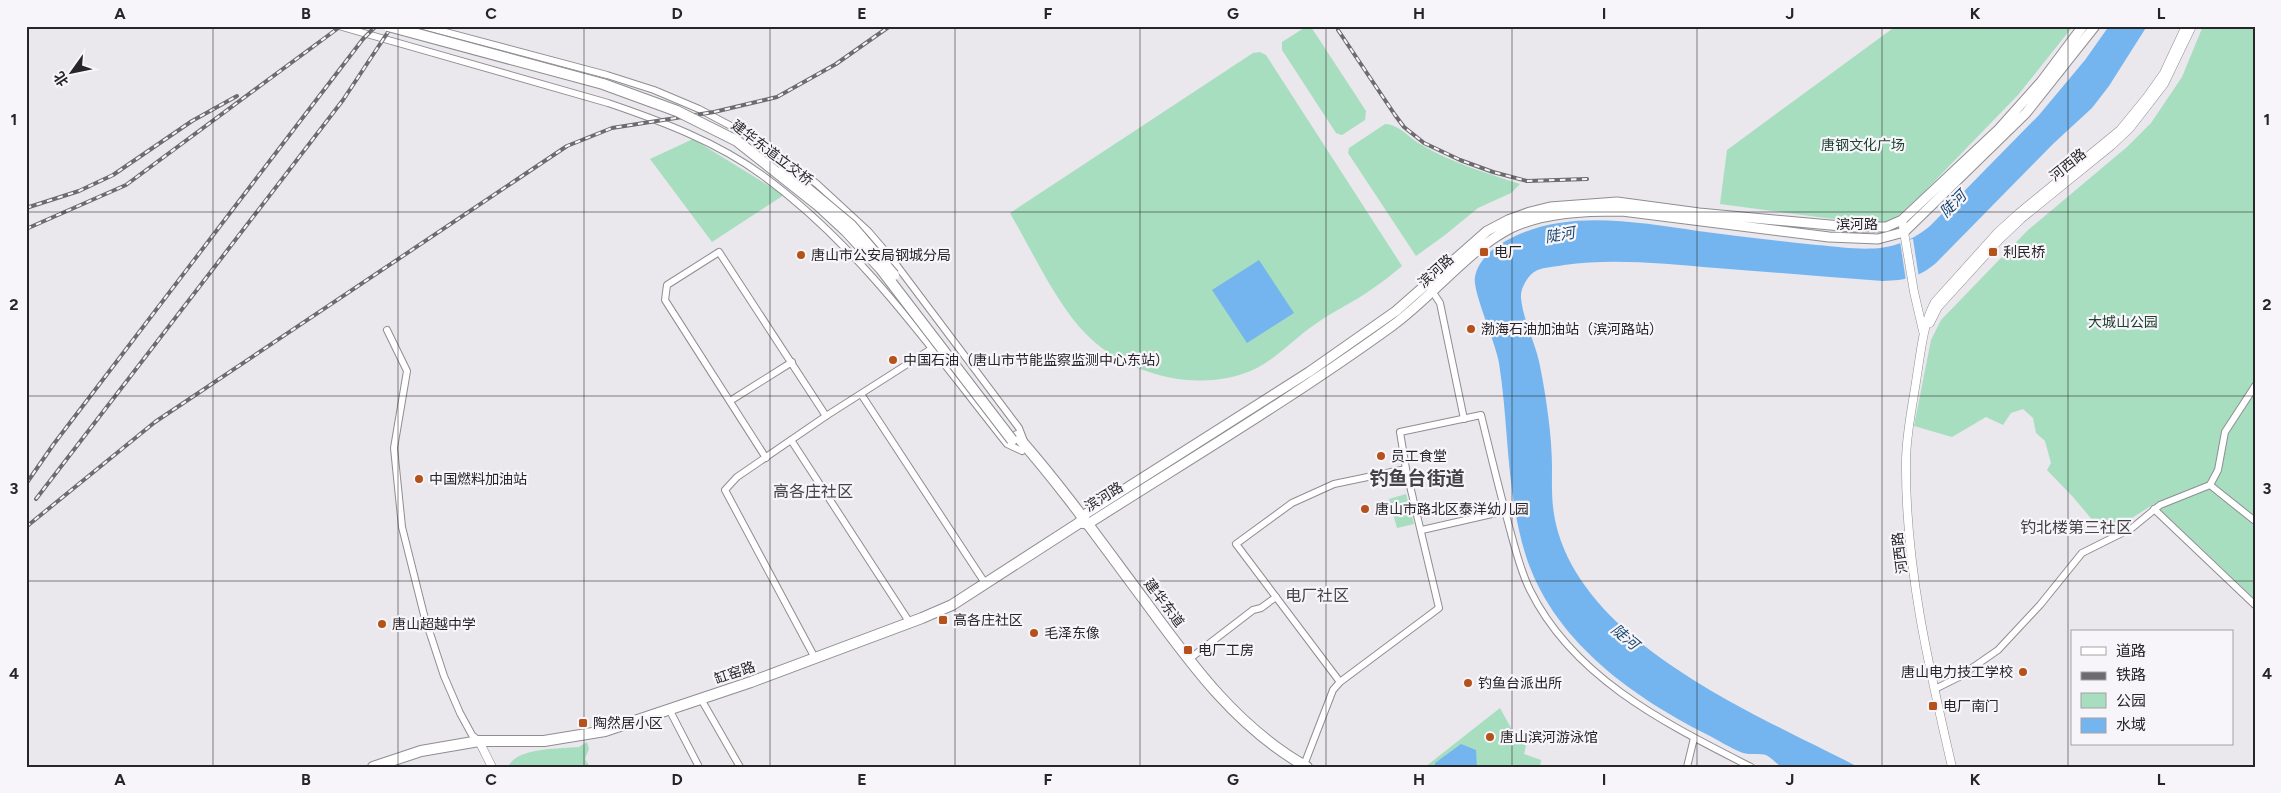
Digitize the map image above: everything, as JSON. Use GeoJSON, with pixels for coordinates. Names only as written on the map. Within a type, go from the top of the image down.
{"type":"FeatureCollection","features":[{"type":"Feature","properties":{"kind":"main road","name":"建华东道立交桥"},"geometry":{"type":"LineString","coordinates":[[388,26],[603,84],[677,111],[737,141],[819,206],[846,231],[881,269],[1014,438]]}},
{"type":"Feature","properties":{"kind":"main road","name":"建华东道立交桥"},"geometry":{"type":"LineString","coordinates":[[410,26],[608,80],[679,105],[741,137],[823,200],[851,225],[891,271],[1014,438]]}},
{"type":"Feature","properties":{"kind":"main road","name":"滨河路"},"geometry":{"type":"LineString","coordinates":[[1083,521],[1314,380],[1392,326],[1487,232],[1508,220],[1550,207],[1617,202],[1852,227],[1886,227],[1902,220],[1999,129],[2041,82],[2082,26]]}},
{"type":"Feature","properties":{"kind":"main road","name":"滨河路"},"geometry":{"type":"LineString","coordinates":[[1429,288],[1493,238],[1512,227],[1534,220],[1571,213],[1622,211],[1829,237],[1878,239],[1905,235],[2026,113],[2094,26]]}},
{"type":"Feature","properties":{"kind":"main road","name":"建华东道"},"geometry":{"type":"LineString","coordinates":[[1014,438],[1083,521],[1188,660],[1221,699],[1250,727],[1302,766]]}},
{"type":"Feature","properties":{"kind":"main road","name":"建华东道"},"geometry":{"type":"LineString","coordinates":[[1083,521],[1201,684],[1252,736],[1302,766]]}},
{"type":"Feature","properties":{"kind":"main road","name":"缸窑路"},"geometry":{"type":"LineString","coordinates":[[373,767],[421,751],[479,741],[544,741],[605,731],[670,710],[910,623],[952,605],[1083,521]]}},
{"type":"Feature","properties":{"kind":"street"},"geometry":{"type":"LineString","coordinates":[[339,26],[608,103],[656,120],[720,151],[761,174],[837,239],[878,283],[1008,444],[1024,449]]}},
{"type":"Feature","properties":{"kind":"street"},"geometry":{"type":"LineString","coordinates":[[423,26],[654,90],[699,109],[782,157],[836,200],[869,232],[892,259],[1019,428],[1024,449]]}},
{"type":"Feature","properties":{"kind":"street","name":"河西路"},"geometry":{"type":"LineString","coordinates":[[1952,767],[1917,593],[1909,523],[1906,462],[1924,333],[1930,311],[1935,302],[1998,232],[2120,130],[2164,73],[2186,26]]}},
{"type":"Feature","properties":{"kind":"street","name":"河西路"},"geometry":{"type":"LineString","coordinates":[[1924,333],[1938,307],[2000,239],[2021,219],[2111,146],[2130,128],[2164,84],[2180,56],[2192,26]]}},
{"type":"Feature","properties":{"kind":"street"},"geometry":{"type":"LineString","coordinates":[[1902,220],[1912,281],[1924,333]]}},
{"type":"Feature","properties":{"kind":"street"},"geometry":{"type":"LineString","coordinates":[[766,458],[665,300],[667,285],[720,252],[826,416]]}},
{"type":"Feature","properties":{"kind":"street"},"geometry":{"type":"LineString","coordinates":[[1429,288],[1440,303],[1464,419]]}},
{"type":"Feature","properties":{"kind":"street"},"geometry":{"type":"LineString","coordinates":[[387,330],[407,371],[394,448],[402,527],[424,615],[444,676],[460,713],[472,735],[479,741],[492,767]]}},
{"type":"Feature","properties":{"kind":"street"},"geometry":{"type":"LineString","coordinates":[[815,658],[725,490],[737,477],[826,416],[931,349]]}},
{"type":"Feature","properties":{"kind":"street"},"geometry":{"type":"LineString","coordinates":[[730,401],[792,362]]}},
{"type":"Feature","properties":{"kind":"street"},"geometry":{"type":"LineString","coordinates":[[1935,689],[1959,676],[1998,650],[2040,605],[2082,553],[2132,528],[2154,509],[2210,485],[2218,470],[2225,432],[2251,396],[2255,386]]}},
{"type":"Feature","properties":{"kind":"street"},"geometry":{"type":"LineString","coordinates":[[861,394],[986,583]]}},
{"type":"Feature","properties":{"kind":"street"},"geometry":{"type":"LineString","coordinates":[[1302,766],[1333,690],[1340,682],[1439,608],[1406,469],[1400,432],[1481,415],[1519,563],[1542,612],[1562,641],[1601,678],[1639,706],[1694,738],[1751,767]]}},
{"type":"Feature","properties":{"kind":"street"},"geometry":{"type":"LineString","coordinates":[[791,440],[910,623]]}},
{"type":"Feature","properties":{"kind":"street"},"geometry":{"type":"LineString","coordinates":[[1340,682],[1236,544],[1292,503],[1334,484],[1406,469]]}},
{"type":"Feature","properties":{"kind":"street"},"geometry":{"type":"LineString","coordinates":[[2210,485],[2255,521]]}},
{"type":"Feature","properties":{"kind":"street"},"geometry":{"type":"LineString","coordinates":[[2154,509],[2255,605]]}},
{"type":"Feature","properties":{"kind":"street"},"geometry":{"type":"LineString","coordinates":[[1422,530],[1505,512]]}},
{"type":"Feature","properties":{"kind":"street"},"geometry":{"type":"LineString","coordinates":[[1188,660],[1253,610],[1261,608],[1276,597]]}},
{"type":"Feature","properties":{"kind":"street"},"geometry":{"type":"LineString","coordinates":[[701,699],[740,767]]}},
{"type":"Feature","properties":{"kind":"street"},"geometry":{"type":"LineString","coordinates":[[670,710],[699,767]]}},
{"type":"Feature","properties":{"kind":"street"},"geometry":{"type":"LineString","coordinates":[[1687,767],[1694,738]]}},
{"type":"Feature","properties":{"kind":"green space","name":"唐钢文化广场"},"geometry":{"type":"Polygon","coordinates":[[[1896,26],[2073,26],[2018,95],[1923,193],[1898,216],[1888,222],[1872,224],[1720,204],[1727,150],[1896,26]]]}},
{"type":"Feature","properties":{"kind":"green space","name":"大城山公园"},"geometry":{"type":"Polygon","coordinates":[[[2203,26],[2255,26],[2255,599],[2154,504],[2105,535],[2047,470],[2051,463],[2045,441],[2036,433],[2033,418],[2023,409],[2011,413],[2003,425],[1986,417],[1952,437],[1914,426],[1931,340],[1941,320],[2028,230],[2127,147],[2151,123],[2182,77],[2203,26]]]}},
{"type":"Feature","properties":{"kind":"green space"},"geometry":{"type":"Polygon","coordinates":[[[1309,27],[1313,30],[1366,111],[1365,120],[1342,135],[1336,133],[1282,50],[1282,42],[1304,28],[1309,27]]]}},
{"type":"Feature","properties":{"kind":"green space"},"geometry":{"type":"Polygon","coordinates":[[[1260,52],[1266,55],[1402,266],[1365,294],[1314,325],[1257,368],[1236,376],[1213,380],[1167,377],[1144,370],[1122,361],[1103,349],[1075,322],[1045,276],[1010,213],[1253,53],[1260,52]]]}},
{"type":"Feature","properties":{"kind":"green space"},"geometry":{"type":"Polygon","coordinates":[[[1385,124],[1395,126],[1445,157],[1520,184],[1511,193],[1478,208],[1416,256],[1348,153],[1349,148],[1385,124]]]}},
{"type":"Feature","properties":{"kind":"green space"},"geometry":{"type":"Polygon","coordinates":[[[693,139],[784,195],[712,242],[650,159],[693,139]]]}},
{"type":"Feature","properties":{"kind":"green space"},"geometry":{"type":"Polygon","coordinates":[[[1406,494],[1414,524],[1397,528],[1389,499],[1406,494]]]}},
{"type":"Feature","properties":{"kind":"green space","name":"唐山滨河游泳馆"},"geometry":{"type":"Polygon","coordinates":[[[1500,708],[1517,739],[1527,742],[1524,754],[1541,760],[1540,767],[1425,767],[1500,708]]]}},
{"type":"Feature","properties":{"kind":"green space"},"geometry":{"type":"Polygon","coordinates":[[[587,742],[589,749],[585,759],[590,767],[508,767],[513,760],[529,752],[579,747],[587,742]]]}},
{"type":"Feature","properties":{"kind":"water","name":"陡河"},"geometry":{"type":"Polygon","coordinates":[[[2109,26],[2147,26],[2109,86],[2092,108],[2054,143],[1936,263],[1917,275],[1905,279],[1883,281],[1659,263],[1602,262],[1548,267],[1537,270],[1529,277],[1524,284],[1521,298],[1524,315],[1538,358],[1546,403],[1552,455],[1554,515],[1558,532],[1577,573],[1605,610],[1642,644],[1684,674],[1729,701],[1858,767],[1786,767],[1779,765],[1766,755],[1743,753],[1677,719],[1622,682],[1596,661],[1553,612],[1537,584],[1525,553],[1514,506],[1499,363],[1475,284],[1476,272],[1484,258],[1499,245],[1522,233],[1571,221],[1597,220],[1622,221],[1848,248],[1876,248],[1903,242],[1930,226],[2039,115],[2085,60],[2109,26]]]}},
{"type":"Feature","properties":{"kind":"water"},"geometry":{"type":"Polygon","coordinates":[[[1259,260],[1294,313],[1247,343],[1212,290],[1259,260]]]}},
{"type":"Feature","properties":{"kind":"water"},"geometry":{"type":"Polygon","coordinates":[[[1461,744],[1476,750],[1477,767],[1435,767],[1435,763],[1461,744]]]}},
{"type":"Feature","properties":{"kind":"pier"},"geometry":{"type":"Polygon","coordinates":[[[1913,239],[1919,278],[1906,281],[1900,241],[1913,239]]]}},
{"type":"Feature","properties":{"kind":"railway"},"geometry":{"type":"LineString","coordinates":[[26,229],[126,185],[341,26]]}},
{"type":"Feature","properties":{"kind":"railway"},"geometry":{"type":"LineString","coordinates":[[26,484],[53,445],[304,116],[363,39],[376,26]]}},
{"type":"Feature","properties":{"kind":"railway"},"geometry":{"type":"LineString","coordinates":[[36,499],[343,100],[392,26]]}},
{"type":"Feature","properties":{"kind":"railway"},"geometry":{"type":"LineString","coordinates":[[26,527],[155,422],[567,146],[612,128],[714,112],[777,97],[836,64],[890,26]]}},
{"type":"Feature","properties":{"kind":"railway"},"geometry":{"type":"LineString","coordinates":[[1338,30],[1404,127],[1424,143],[1460,160],[1493,172],[1527,181],[1587,179]]}},
{"type":"Feature","properties":{"kind":"railway"},"geometry":{"type":"LineString","coordinates":[[26,208],[79,191],[113,175],[192,121],[237,96]]}},
{"type":"Feature","properties":{"kind":"place","name":"电厂"},"geometry":{"type":"Point","coordinates":[1484,252]}},
{"type":"Feature","properties":{"kind":"place","name":"利民桥"},"geometry":{"type":"Point","coordinates":[1993,252]}},
{"type":"Feature","properties":{"kind":"place","name":"唐山市公安局钢城分局"},"geometry":{"type":"Point","coordinates":[801,255]}},
{"type":"Feature","properties":{"kind":"place","name":"渤海石油加油站（滨河路站）"},"geometry":{"type":"Point","coordinates":[1471,329]}},
{"type":"Feature","properties":{"kind":"place","name":"中国石油（唐山市节能监察监测中心东站）"},"geometry":{"type":"Point","coordinates":[893,360]}},
{"type":"Feature","properties":{"kind":"place","name":"员工食堂"},"geometry":{"type":"Point","coordinates":[1381,456]}},
{"type":"Feature","properties":{"kind":"place","name":"中国燃料加油站"},"geometry":{"type":"Point","coordinates":[419,479]}},
{"type":"Feature","properties":{"kind":"place","name":"唐山市路北区泰洋幼儿园"},"geometry":{"type":"Point","coordinates":[1365,509]}},
{"type":"Feature","properties":{"kind":"place","name":"高各庄社区"},"geometry":{"type":"Point","coordinates":[943,620]}},
{"type":"Feature","properties":{"kind":"place","name":"唐山超越中学"},"geometry":{"type":"Point","coordinates":[382,624]}},
{"type":"Feature","properties":{"kind":"place","name":"毛泽东像"},"geometry":{"type":"Point","coordinates":[1034,633]}},
{"type":"Feature","properties":{"kind":"place","name":"电厂工房"},"geometry":{"type":"Point","coordinates":[1188,650]}},
{"type":"Feature","properties":{"kind":"place","name":"唐山电力技工学校"},"geometry":{"type":"Point","coordinates":[2023,672]}},
{"type":"Feature","properties":{"kind":"place","name":"钓鱼台派出所"},"geometry":{"type":"Point","coordinates":[1468,683]}},
{"type":"Feature","properties":{"kind":"place","name":"电厂南门"},"geometry":{"type":"Point","coordinates":[1933,706]}},
{"type":"Feature","properties":{"kind":"place","name":"陶然居小区"},"geometry":{"type":"Point","coordinates":[583,723]}},
{"type":"Feature","properties":{"kind":"place","name":"唐山滨河游泳馆"},"geometry":{"type":"Point","coordinates":[1490,737]}},
{"type":"Feature","properties":{"kind":"district","name":"钓鱼台街道"},"geometry":{"type":"Point","coordinates":[1417,478]}},
{"type":"Feature","properties":{"kind":"district","name":"高各庄社区"},"geometry":{"type":"Point","coordinates":[813,491]}},
{"type":"Feature","properties":{"kind":"district","name":"钓北楼第三社区"},"geometry":{"type":"Point","coordinates":[2076,527]}},
{"type":"Feature","properties":{"kind":"district","name":"电厂社区"},"geometry":{"type":"Point","coordinates":[1317,595]}}]}
